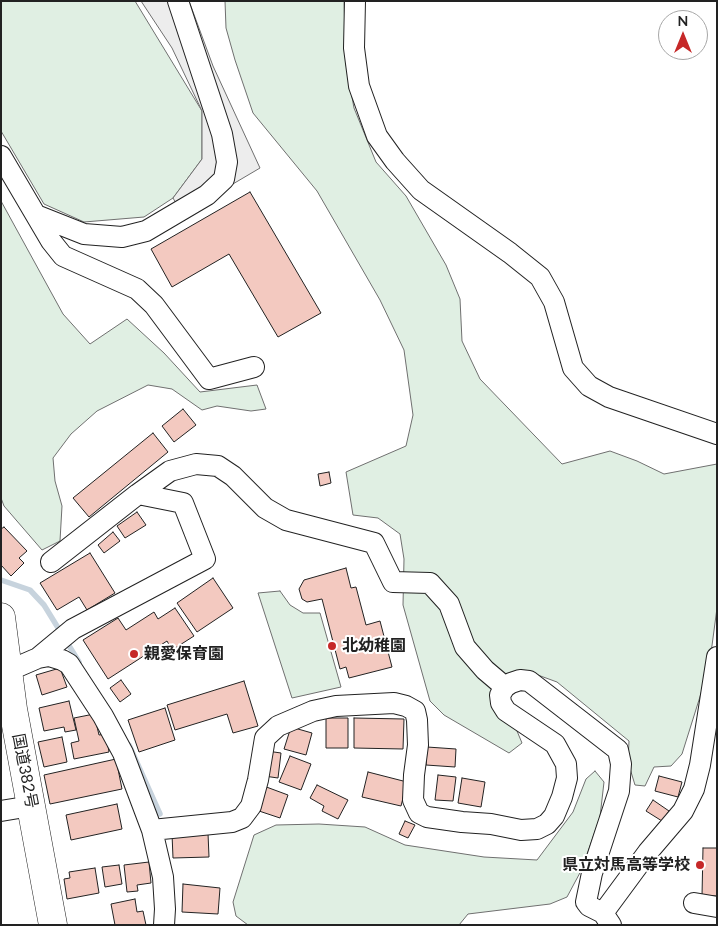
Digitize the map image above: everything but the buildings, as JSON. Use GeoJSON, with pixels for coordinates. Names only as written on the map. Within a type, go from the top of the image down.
{"type":"FeatureCollection","features":[{"type":"Feature","properties":{"kind":"highway","name":"国道382号"},"geometry":{"type":"LineString","coordinates":[[1,617],[13,709],[53,925]]}},
{"type":"Feature","properties":{"kind":"street"},"geometry":{"type":"LineString","coordinates":[[36,215],[84,234],[122,237],[146,231],[207,195],[224,179],[227,162],[222,134],[178,1]]}},
{"type":"Feature","properties":{"kind":"street"},"geometry":{"type":"LineString","coordinates":[[355,1],[354,48],[365,106],[377,136],[395,161],[421,190],[510,252],[540,277],[554,302],[573,368],[589,386],[609,397],[717,434]]}},
{"type":"Feature","properties":{"kind":"street"},"geometry":{"type":"LineString","coordinates":[[1,156],[51,241],[63,256],[137,289],[154,305],[209,379],[254,367]]}},
{"type":"Feature","properties":{"kind":"street"},"geometry":{"type":"LineString","coordinates":[[51,562],[170,471],[196,464],[218,466],[232,476],[265,508],[286,520],[374,543],[393,582],[430,583],[449,604],[465,647],[485,670],[504,687]]}},
{"type":"Feature","properties":{"kind":"street"},"geometry":{"type":"LineString","coordinates":[[38,658],[72,629],[205,559],[183,503],[138,494]]}},
{"type":"Feature","properties":{"kind":"street"},"geometry":{"type":"LineString","coordinates":[[8,671],[38,658],[49,656],[62,660],[69,664],[103,716],[123,753],[152,830],[163,877],[164,925]]}},
{"type":"Feature","properties":{"kind":"street"},"geometry":{"type":"LineString","coordinates":[[152,830],[232,822],[242,818],[250,806],[258,780],[265,738],[278,726],[313,711],[336,706],[394,703],[406,706],[414,711],[417,720],[418,745],[413,800],[419,813],[426,817],[462,822],[491,824],[522,830],[538,829],[547,824],[554,816],[567,778],[566,764],[555,744],[506,711],[500,703],[500,695],[504,687],[520,680],[530,681],[618,750],[621,764],[619,792],[592,873],[586,902],[607,919],[648,852],[683,811],[694,789],[700,765],[717,657]]}},
{"type":"Feature","properties":{"kind":"street"},"geometry":{"type":"LineString","coordinates":[[1,811],[31,806]]}},
{"type":"Feature","properties":{"kind":"street"},"geometry":{"type":"LineString","coordinates":[[694,903],[717,907]]}},
{"type":"Feature","properties":{"kind":"green space"},"geometry":{"type":"Polygon","coordinates":[[[1,1],[135,1],[202,111],[202,159],[173,198],[144,217],[84,222],[44,204],[1,131],[1,1]]]}},
{"type":"Feature","properties":{"kind":"green space"},"geometry":{"type":"Polygon","coordinates":[[[225,1],[344,1],[346,64],[354,108],[376,162],[406,196],[446,265],[460,299],[462,341],[480,379],[562,464],[610,451],[664,474],[717,464],[717,608],[709,668],[682,754],[671,766],[654,767],[645,786],[635,785],[628,762],[629,741],[557,682],[535,674],[511,673],[502,715],[517,731],[522,743],[509,753],[444,715],[430,701],[403,605],[404,559],[400,534],[378,518],[353,515],[346,472],[406,446],[413,415],[404,350],[380,300],[317,191],[253,113],[226,28],[225,1]]]}},
{"type":"Feature","properties":{"kind":"green space"},"geometry":{"type":"Polygon","coordinates":[[[1,201],[63,314],[90,344],[127,319],[164,353],[200,392],[257,385],[266,409],[251,411],[217,406],[202,410],[172,389],[148,385],[97,411],[71,434],[53,458],[55,481],[62,506],[60,541],[42,550],[4,506],[1,498],[1,201]]]}},
{"type":"Feature","properties":{"kind":"green space"},"geometry":{"type":"Polygon","coordinates":[[[280,591],[290,605],[303,613],[320,613],[341,687],[292,698],[258,593],[280,591]]]}},
{"type":"Feature","properties":{"kind":"green space"},"geometry":{"type":"Polygon","coordinates":[[[595,771],[604,782],[600,817],[582,869],[567,897],[550,904],[468,914],[459,925],[248,925],[236,916],[233,902],[254,835],[276,825],[319,824],[365,827],[405,845],[484,857],[537,860],[573,812],[586,779],[595,771]]]}},
{"type":"Feature","properties":{"kind":"shaded area"},"geometry":{"type":"Polygon","coordinates":[[[141,1],[189,1],[213,66],[260,168],[182,214],[173,198],[202,159],[202,111],[172,48],[141,1]]]}},
{"type":"Feature","properties":{"kind":"waterway"},"geometry":{"type":"LineString","coordinates":[[1,580],[30,590],[44,605],[79,662]]}},
{"type":"Feature","properties":{"kind":"waterway"},"geometry":{"type":"LineString","coordinates":[[129,745],[160,814]]}},
{"type":"Feature","properties":{"kind":"place","name":"北幼稚園"},"geometry":{"type":"Point","coordinates":[332,646]}},
{"type":"Feature","properties":{"kind":"place","name":"親愛保育園"},"geometry":{"type":"Point","coordinates":[134,654]}},
{"type":"Feature","properties":{"kind":"place","name":"県立対馬高等学校"},"geometry":{"type":"Point","coordinates":[700,865]}}]}
